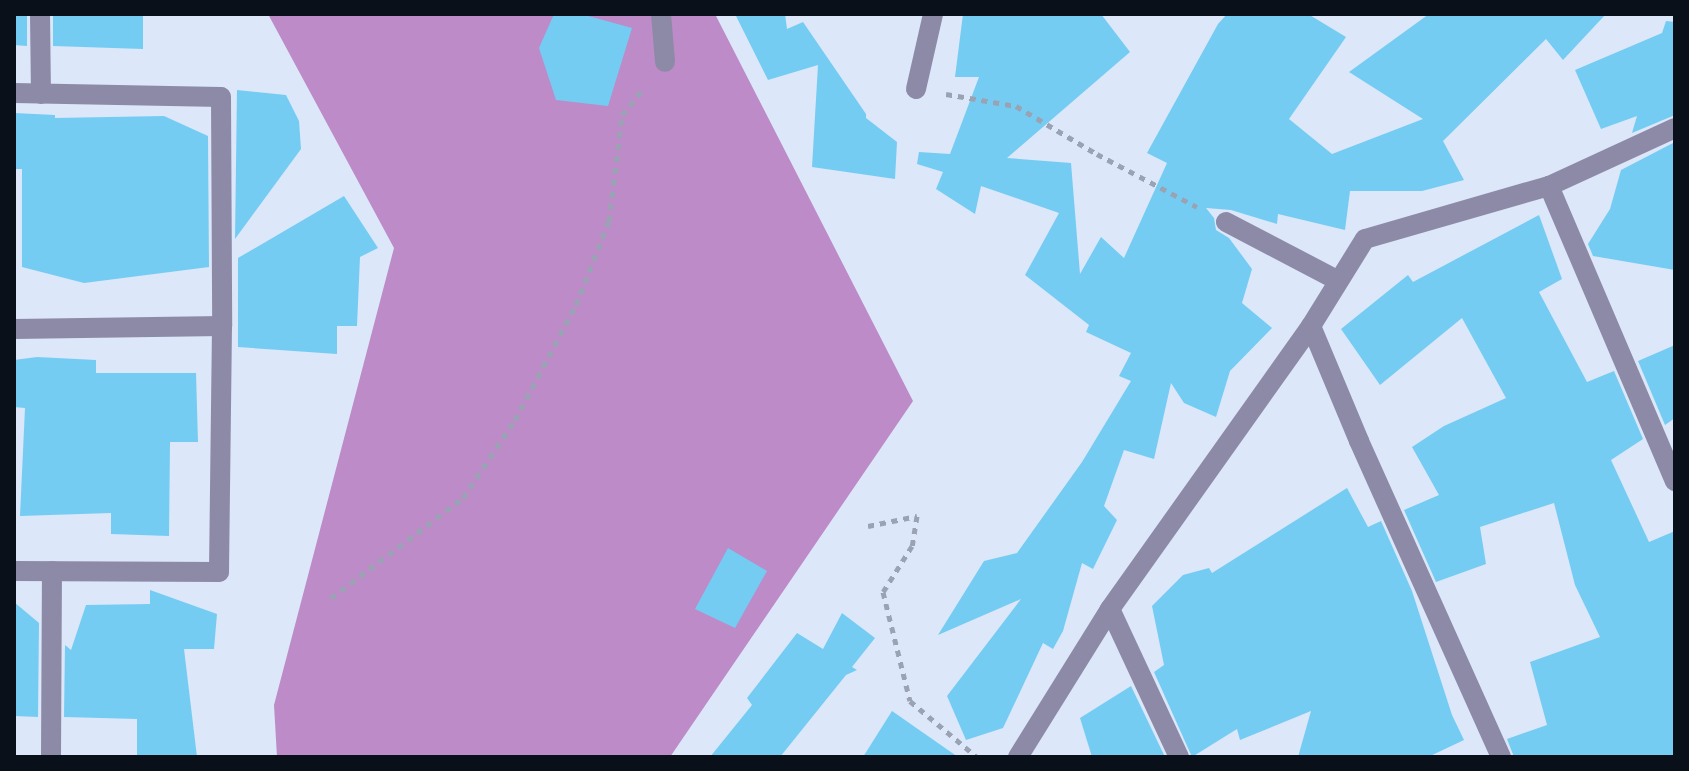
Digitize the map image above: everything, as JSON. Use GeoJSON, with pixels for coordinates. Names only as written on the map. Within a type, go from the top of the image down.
{"type":"FeatureCollection","features":[{"type":"Feature","properties":{"kind":"street"},"geometry":{"type":"LineString","coordinates":[[40,14],[41,94]]}},
{"type":"Feature","properties":{"kind":"street"},"geometry":{"type":"LineString","coordinates":[[661,14],[665,62]]}},
{"type":"Feature","properties":{"kind":"street"},"geometry":{"type":"LineString","coordinates":[[916,89],[933,14]]}},
{"type":"Feature","properties":{"kind":"street"},"geometry":{"type":"LineString","coordinates":[[14,93],[221,97],[222,326],[219,572],[14,571]]}},
{"type":"Feature","properties":{"kind":"street"},"geometry":{"type":"LineString","coordinates":[[1018,757],[1110,609],[1311,326],[1365,239],[1549,186],[1675,128]]}},
{"type":"Feature","properties":{"kind":"street"},"geometry":{"type":"LineString","coordinates":[[1549,186],[1675,481]]}},
{"type":"Feature","properties":{"kind":"street"},"geometry":{"type":"LineString","coordinates":[[1226,222],[1339,281]]}},
{"type":"Feature","properties":{"kind":"street"},"geometry":{"type":"LineString","coordinates":[[14,329],[222,326]]}},
{"type":"Feature","properties":{"kind":"street"},"geometry":{"type":"LineString","coordinates":[[1311,326],[1359,441],[1501,757]]}},
{"type":"Feature","properties":{"kind":"street"},"geometry":{"type":"LineString","coordinates":[[51,757],[52,571]]}},
{"type":"Feature","properties":{"kind":"street"},"geometry":{"type":"LineString","coordinates":[[1110,609],[1179,757]]}},
{"type":"Feature","properties":{"kind":"path"},"geometry":{"type":"LineString","coordinates":[[331,598],[463,498],[515,420],[576,305],[609,221],[622,115],[665,62]]}},
{"type":"Feature","properties":{"kind":"path"},"geometry":{"type":"LineString","coordinates":[[916,89],[1016,106],[1097,154],[1226,222]]}},
{"type":"Feature","properties":{"kind":"path"},"geometry":{"type":"LineString","coordinates":[[868,526],[917,516],[912,546],[883,592],[910,701],[977,757]]}},
{"type":"Feature","properties":{"kind":"shaded area"},"geometry":{"type":"Polygon","coordinates":[[[268,14],[715,14],[913,401],[670,757],[277,757],[274,705],[394,248],[268,14]]]}},
{"type":"Feature","properties":{"kind":"building"},"geometry":{"type":"Polygon","coordinates":[[[14,14],[27,14],[27,46],[14,45],[14,14]]]}},
{"type":"Feature","properties":{"kind":"building"},"geometry":{"type":"Polygon","coordinates":[[[53,14],[143,14],[143,49],[53,46],[53,14]]]}},
{"type":"Feature","properties":{"kind":"building"},"geometry":{"type":"Polygon","coordinates":[[[554,14],[581,14],[632,28],[608,106],[556,100],[539,48],[554,14]]]}},
{"type":"Feature","properties":{"kind":"building"},"geometry":{"type":"Polygon","coordinates":[[[735,14],[785,14],[787,29],[803,22],[866,118],[897,142],[895,179],[812,167],[818,65],[768,80],[735,14]]]}},
{"type":"Feature","properties":{"kind":"building"},"geometry":{"type":"Polygon","coordinates":[[[963,14],[1101,14],[1130,52],[1007,158],[1071,163],[1080,274],[1101,237],[1124,258],[1167,163],[1147,153],[1218,24],[1227,14],[1308,14],[1346,37],[1289,119],[1332,154],[1423,119],[1349,72],[1429,14],[1606,14],[1563,60],[1546,39],[1443,141],[1464,180],[1422,191],[1350,191],[1345,230],[1278,214],[1277,224],[1231,210],[1206,208],[1214,218],[1216,230],[1229,238],[1252,269],[1242,303],[1272,328],[1230,371],[1216,417],[1184,403],[1171,383],[1154,459],[1124,450],[1104,506],[1117,520],[1093,569],[1082,563],[1063,631],[1053,649],[1043,643],[1003,728],[966,740],[947,696],[1021,599],[938,635],[984,561],[1017,553],[1082,462],[1131,381],[1119,376],[1131,353],[1086,332],[1089,325],[1025,275],[1059,213],[981,186],[975,214],[936,189],[943,172],[917,164],[919,152],[950,154],[979,77],[955,77],[963,14]]]}},
{"type":"Feature","properties":{"kind":"building"},"geometry":{"type":"Polygon","coordinates":[[[1666,21],[1675,22],[1675,115],[1632,133],[1637,116],[1601,129],[1575,70],[1662,33],[1666,21]]]}},
{"type":"Feature","properties":{"kind":"building"},"geometry":{"type":"Polygon","coordinates":[[[237,90],[286,95],[299,121],[301,149],[235,239],[237,90]]]}},
{"type":"Feature","properties":{"kind":"building"},"geometry":{"type":"Polygon","coordinates":[[[14,113],[55,115],[55,118],[164,116],[208,136],[209,267],[84,283],[22,267],[22,169],[14,169],[14,113]]]}},
{"type":"Feature","properties":{"kind":"building"},"geometry":{"type":"Polygon","coordinates":[[[1675,142],[1675,270],[1593,256],[1588,244],[1610,209],[1621,170],[1675,142]]]}},
{"type":"Feature","properties":{"kind":"building"},"geometry":{"type":"Polygon","coordinates":[[[344,196],[378,248],[360,257],[357,326],[337,326],[337,354],[238,347],[238,258],[344,196]]]}},
{"type":"Feature","properties":{"kind":"building"},"geometry":{"type":"Polygon","coordinates":[[[1539,215],[1562,279],[1539,292],[1587,382],[1614,371],[1643,439],[1611,460],[1649,542],[1675,531],[1675,757],[1514,757],[1507,739],[1547,725],[1530,662],[1600,637],[1575,585],[1554,503],[1480,527],[1486,564],[1436,582],[1404,510],[1439,495],[1412,447],[1444,426],[1506,398],[1462,318],[1380,385],[1341,329],[1408,275],[1413,282],[1539,215]]]}},
{"type":"Feature","properties":{"kind":"building"},"geometry":{"type":"Polygon","coordinates":[[[1675,345],[1675,418],[1665,425],[1638,361],[1675,345]]]}},
{"type":"Feature","properties":{"kind":"building"},"geometry":{"type":"Polygon","coordinates":[[[37,357],[96,360],[96,373],[196,373],[198,442],[170,442],[169,536],[111,534],[111,513],[20,516],[25,408],[14,407],[14,360],[37,357]]]}},
{"type":"Feature","properties":{"kind":"building"},"geometry":{"type":"Polygon","coordinates":[[[1347,488],[1368,527],[1381,521],[1412,591],[1452,715],[1464,740],[1428,757],[1298,757],[1311,711],[1240,740],[1237,729],[1192,757],[1154,672],[1164,665],[1152,606],[1183,575],[1209,568],[1212,573],[1347,488]]]}},
{"type":"Feature","properties":{"kind":"building"},"geometry":{"type":"Polygon","coordinates":[[[728,548],[767,571],[735,628],[695,609],[728,548]]]}},
{"type":"Feature","properties":{"kind":"building"},"geometry":{"type":"Polygon","coordinates":[[[150,590],[217,614],[214,649],[184,649],[197,757],[137,757],[137,719],[64,717],[65,645],[71,650],[86,605],[150,604],[150,590]]]}},
{"type":"Feature","properties":{"kind":"building"},"geometry":{"type":"Polygon","coordinates":[[[14,602],[39,623],[38,717],[14,716],[14,602]]]}},
{"type":"Feature","properties":{"kind":"building"},"geometry":{"type":"Polygon","coordinates":[[[842,613],[875,638],[852,667],[857,670],[846,675],[780,757],[710,757],[752,705],[747,698],[797,633],[823,649],[842,613]]]}},
{"type":"Feature","properties":{"kind":"building"},"geometry":{"type":"Polygon","coordinates":[[[1131,686],[1165,757],[1092,757],[1080,718],[1131,686]]]}},
{"type":"Feature","properties":{"kind":"building"},"geometry":{"type":"Polygon","coordinates":[[[892,711],[958,757],[863,757],[892,711]]]}}]}
